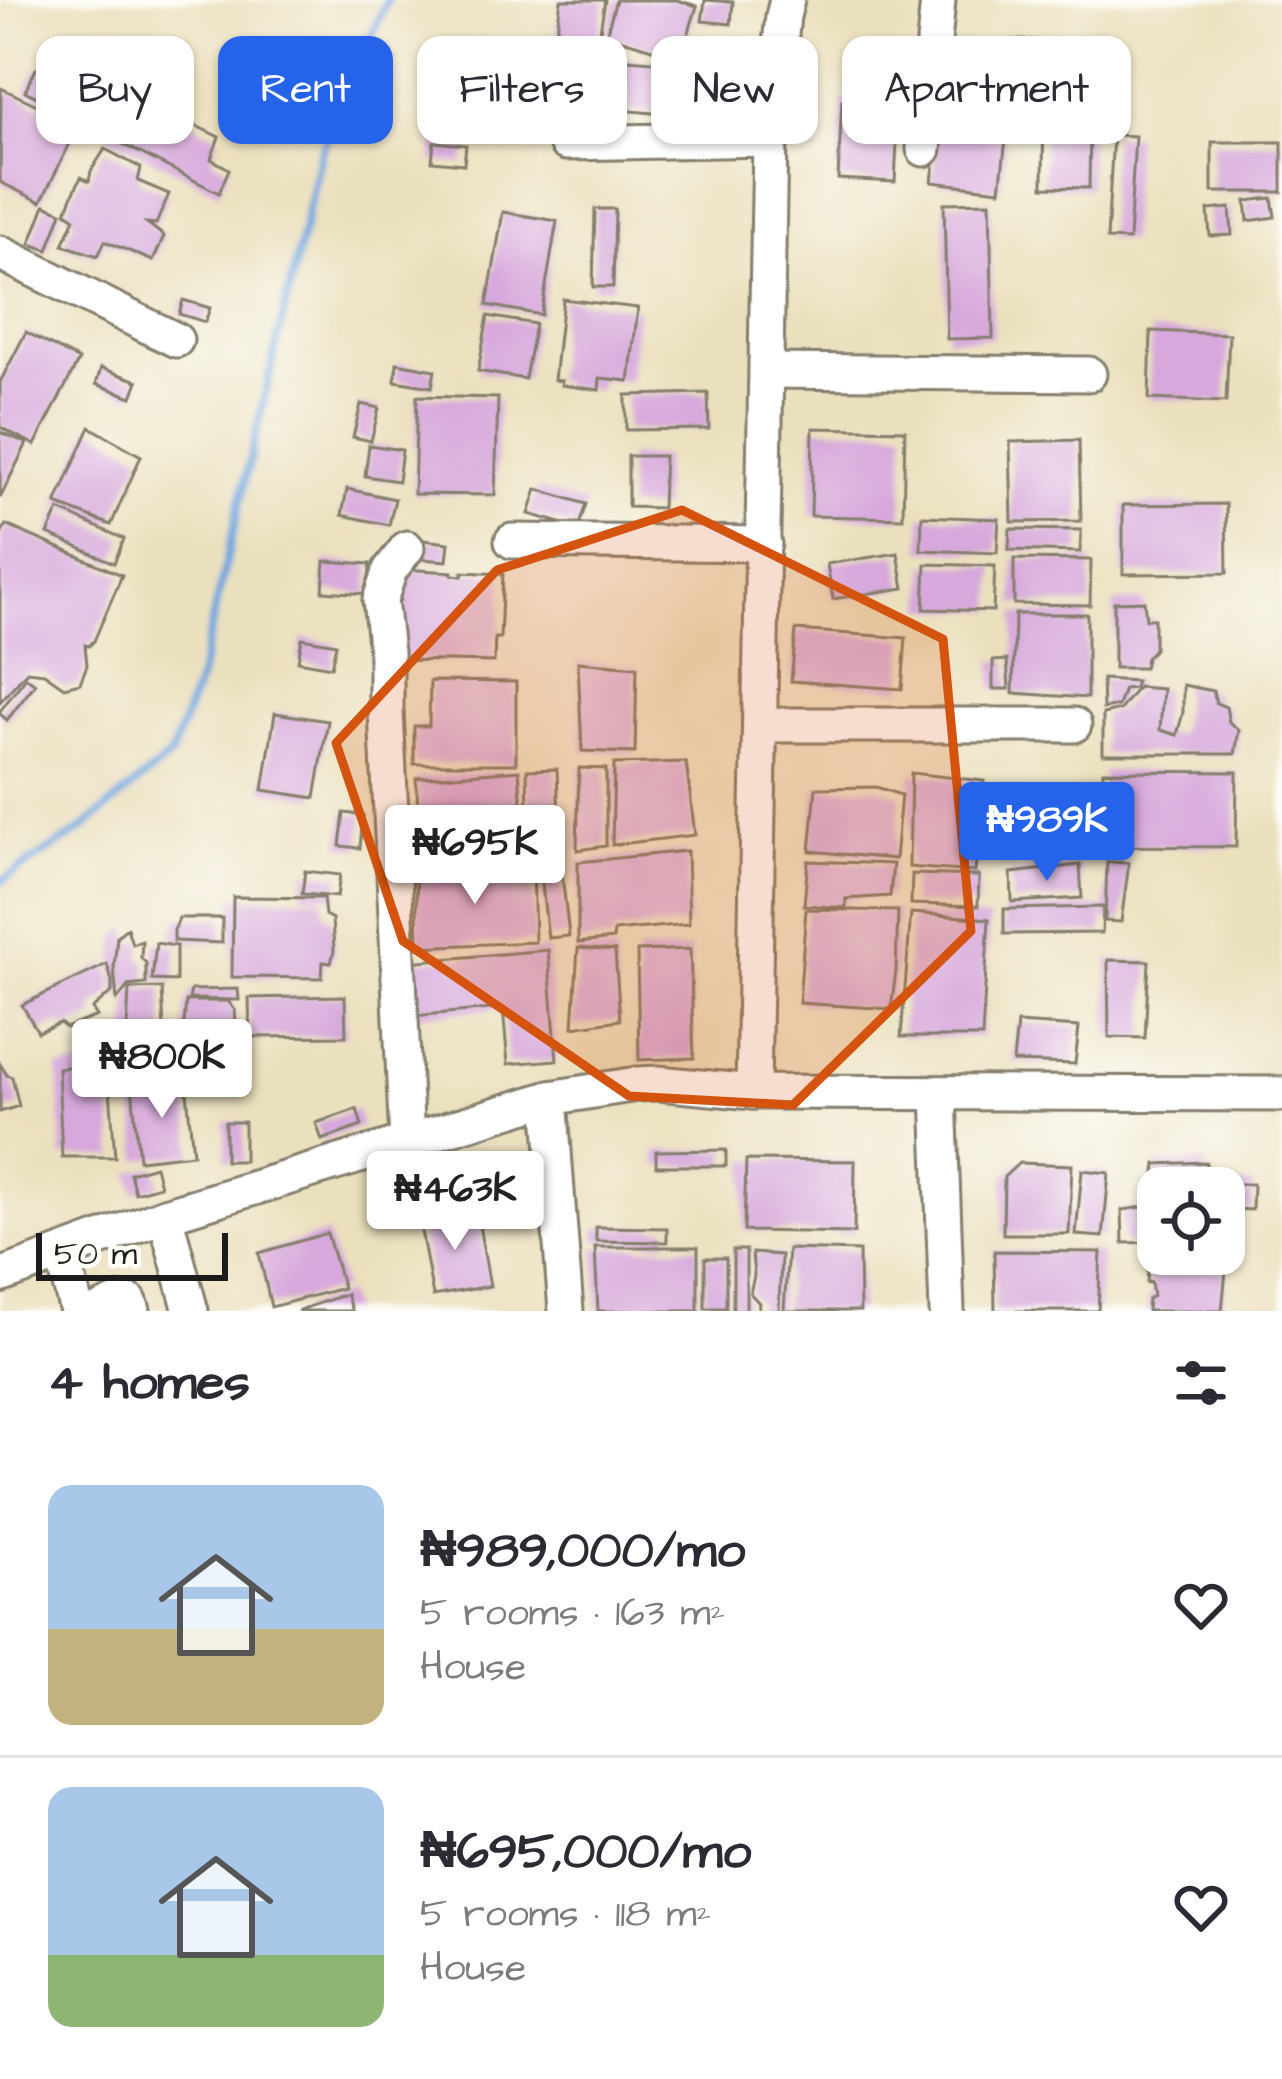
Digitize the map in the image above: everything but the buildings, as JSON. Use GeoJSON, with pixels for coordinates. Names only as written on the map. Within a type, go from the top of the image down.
{"type":"FeatureCollection","features":[{"type":"Feature","properties":{"kind":"street"},"geometry":{"type":"LineString","coordinates":[[781,36],[787,0]]}},
{"type":"Feature","properties":{"kind":"street"},"geometry":{"type":"LineString","coordinates":[[924,148],[938,0]]}},
{"type":"Feature","properties":{"kind":"street"},"geometry":{"type":"LineString","coordinates":[[753,1092],[770,144]]}},
{"type":"Feature","properties":{"kind":"street"},"geometry":{"type":"LineString","coordinates":[[0,253],[176,340]]}},
{"type":"Feature","properties":{"kind":"street"},"geometry":{"type":"LineString","coordinates":[[768,371],[1089,374]]}},
{"type":"Feature","properties":{"kind":"street"},"geometry":{"type":"LineString","coordinates":[[512,541],[764,544]]}},
{"type":"Feature","properties":{"kind":"street"},"geometry":{"type":"LineString","coordinates":[[407,548],[390,570],[380,600],[407,1142]]}},
{"type":"Feature","properties":{"kind":"street"},"geometry":{"type":"LineString","coordinates":[[760,725],[1074,725]]}},
{"type":"Feature","properties":{"kind":"street"},"geometry":{"type":"LineString","coordinates":[[0,1276],[165,1215],[550,1098],[658,1083],[753,1092],[1282,1094]]}},
{"type":"Feature","properties":{"kind":"street"},"geometry":{"type":"LineString","coordinates":[[939,1093],[946,1311]]}},
{"type":"Feature","properties":{"kind":"street"},"geometry":{"type":"LineString","coordinates":[[550,1098],[566,1311]]}},
{"type":"Feature","properties":{"kind":"street"},"geometry":{"type":"LineString","coordinates":[[165,1215],[191,1311]]}},
{"type":"Feature","properties":{"kind":"street"},"geometry":{"type":"LineString","coordinates":[[62,1254],[77,1311]]}},
{"type":"Feature","properties":{"kind":"street"},"geometry":{"type":"LineString","coordinates":[[99,1311],[121,1300],[130,1302],[134,1311]]}},
{"type":"Feature","properties":{"kind":"highlighted area"},"geometry":{"type":"Polygon","coordinates":[[[682,510],[943,639],[971,931],[793,1105],[629,1096],[403,941],[336,743],[497,570],[682,510]]]}},
{"type":"Feature","properties":{"kind":"waterway"},"geometry":{"type":"LineString","coordinates":[[0,882],[81,830],[171,755],[199,678],[322,149],[387,0]]}}]}
